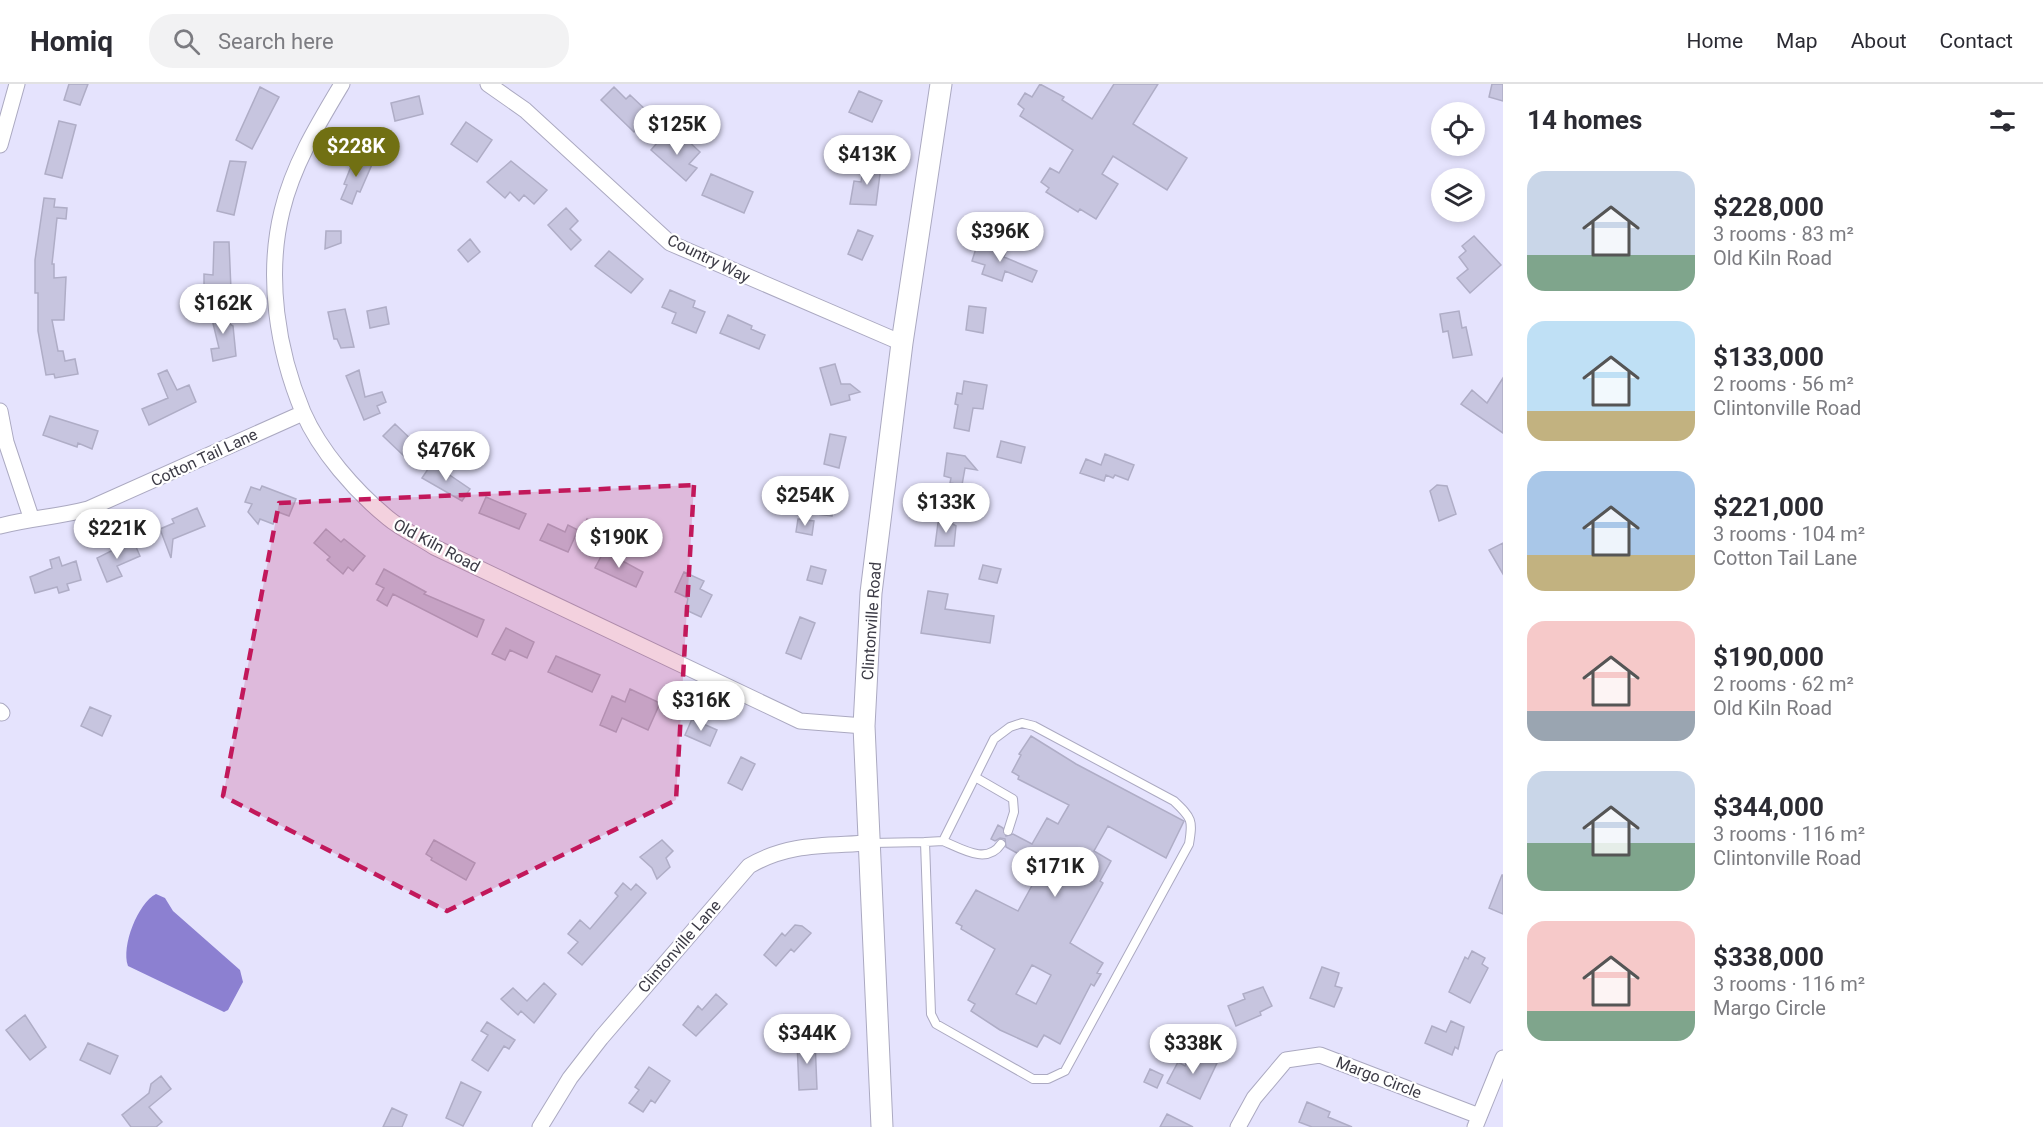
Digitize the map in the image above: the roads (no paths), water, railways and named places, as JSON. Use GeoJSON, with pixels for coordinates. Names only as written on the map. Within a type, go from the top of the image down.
{"type":"FeatureCollection","features":[{"type":"Feature","properties":{"kind":"main road","name":"Clintonville Road"},"geometry":{"type":"LineString","coordinates":[[882,1127],[864,726],[871,593],[902,343],[941,84]]}},
{"type":"Feature","properties":{"kind":"street"},"geometry":{"type":"LineString","coordinates":[[0,145],[17,84]]}},
{"type":"Feature","properties":{"kind":"street","name":"Old Kiln Road"},"geometry":{"type":"LineString","coordinates":[[342,84],[294,171],[282,211],[277,244],[275,284],[279,332],[303,413],[329,454],[363,494],[389,519],[434,547],[800,721],[864,726]]}},
{"type":"Feature","properties":{"kind":"street","name":"Country Way"},"geometry":{"type":"LineString","coordinates":[[494,86],[525,110],[670,243],[902,343]]}},
{"type":"Feature","properties":{"kind":"street"},"geometry":{"type":"LineString","coordinates":[[0,411],[6,442],[31,518]]}},
{"type":"Feature","properties":{"kind":"street","name":"Cotton Tail Lane"},"geometry":{"type":"LineString","coordinates":[[0,526],[31,518],[55,518],[88,509],[303,413]]}},
{"type":"Feature","properties":{"kind":"street","name":"Clintonville Lane"},"geometry":{"type":"LineString","coordinates":[[540,1127],[570,1078],[601,1038],[750,866],[768,855],[794,848],[868,843]]}},
{"type":"Feature","properties":{"kind":"street","name":"Margo Circle"},"geometry":{"type":"LineString","coordinates":[[1238,1127],[1254,1098],[1287,1060],[1320,1055],[1477,1121]]}},
{"type":"Feature","properties":{"kind":"street"},"geometry":{"type":"LineString","coordinates":[[1477,1121],[1503,1058]]}},
{"type":"Feature","properties":{"kind":"lane"},"geometry":{"type":"LineString","coordinates":[[925,842],[931,1014],[936,1024],[1033,1079],[1048,1079],[1065,1071],[1189,844],[1192,826],[1189,815],[1174,801],[1028,724],[1022,723],[1010,727],[994,739],[943,841]]}},
{"type":"Feature","properties":{"kind":"lane"},"geometry":{"type":"LineString","coordinates":[[975,777],[1013,799],[1014,812],[1008,831]]}},
{"type":"Feature","properties":{"kind":"lane"},"geometry":{"type":"LineString","coordinates":[[868,843],[943,841],[973,854],[987,855],[996,852],[1001,844]]}}]}
